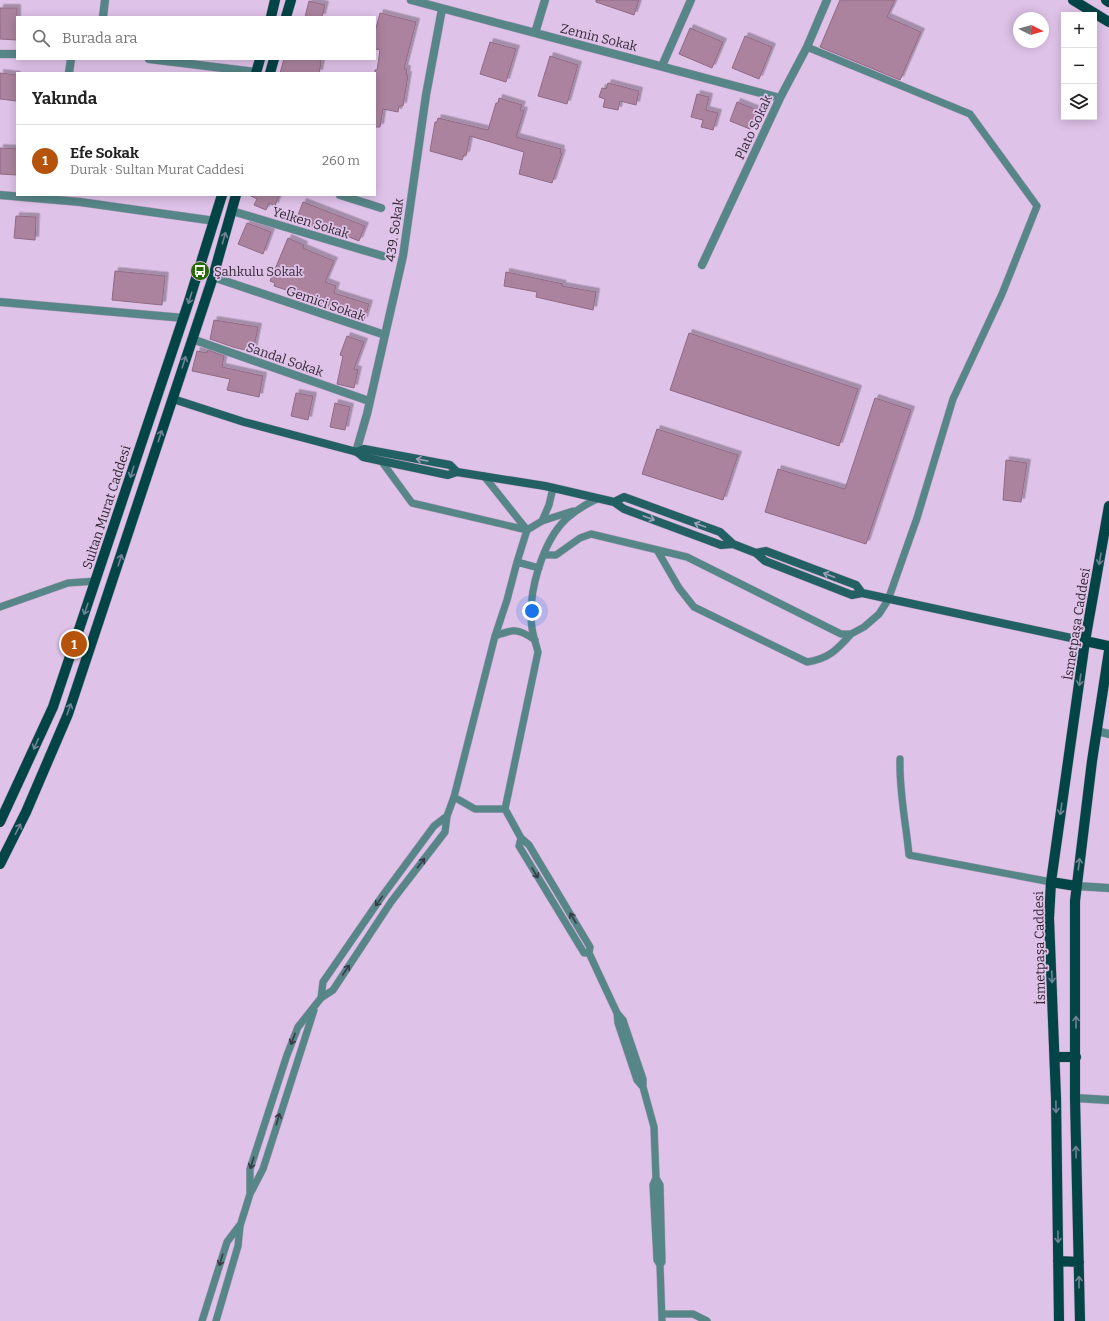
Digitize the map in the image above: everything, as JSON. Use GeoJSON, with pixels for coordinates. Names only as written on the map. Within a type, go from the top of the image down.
{"type":"FeatureCollection","features":[{"type":"Feature","properties":{"kind":"main road"},"geometry":{"type":"LineString","coordinates":[[271,16],[275,0]]}},
{"type":"Feature","properties":{"kind":"main road"},"geometry":{"type":"LineString","coordinates":[[286,16],[291,0]]}},
{"type":"Feature","properties":{"kind":"main road"},"geometry":{"type":"LineString","coordinates":[[1073,0],[1109,22]]}},
{"type":"Feature","properties":{"kind":"main road"},"geometry":{"type":"LineString","coordinates":[[256,72],[260,60]]}},
{"type":"Feature","properties":{"kind":"main road"},"geometry":{"type":"LineString","coordinates":[[270,72],[274,60]]}},
{"type":"Feature","properties":{"kind":"main road","name":"Sultan Murat Caddesi"},"geometry":{"type":"LineString","coordinates":[[0,822],[53,707],[184,318],[222,196]]}},
{"type":"Feature","properties":{"kind":"main road"},"geometry":{"type":"LineString","coordinates":[[0,864],[26,812],[68,714],[173,399],[212,277],[236,196]]}},
{"type":"Feature","properties":{"kind":"main road"},"geometry":{"type":"LineString","coordinates":[[157,395],[244,422],[356,452],[363,457],[382,462],[448,475],[458,472],[484,476],[553,488],[614,502],[624,509],[721,545],[733,544]]}},
{"type":"Feature","properties":{"kind":"main road"},"geometry":{"type":"LineString","coordinates":[[356,452],[364,449],[450,465],[458,472]]}},
{"type":"Feature","properties":{"kind":"main road"},"geometry":{"type":"LineString","coordinates":[[614,502],[624,497],[720,532],[733,544],[756,553],[765,561],[852,595],[862,593],[888,600],[1109,646]]}},
{"type":"Feature","properties":{"kind":"main road","name":"İsmetpaşa Caddesi"},"geometry":{"type":"LineString","coordinates":[[1059,1321],[1055,1057],[1049,918],[1051,882],[1085,641],[1109,506]]}},
{"type":"Feature","properties":{"kind":"main road"},"geometry":{"type":"LineString","coordinates":[[96,581],[112,585]]}},
{"type":"Feature","properties":{"kind":"main road"},"geometry":{"type":"LineString","coordinates":[[1080,1321],[1075,1098],[1076,886],[1109,651]]}},
{"type":"Feature","properties":{"kind":"main road"},"geometry":{"type":"LineString","coordinates":[[1051,882],[1076,886]]}},
{"type":"Feature","properties":{"kind":"main road"},"geometry":{"type":"LineString","coordinates":[[1055,1057],[1076,1057]]}},
{"type":"Feature","properties":{"kind":"main road"},"geometry":{"type":"LineString","coordinates":[[1058,1261],[1079,1262]]}},
{"type":"Feature","properties":{"kind":"street"},"geometry":{"type":"LineString","coordinates":[[104,16],[105,0]]}},
{"type":"Feature","properties":{"kind":"street","name":"Zemin Sokak"},"geometry":{"type":"LineString","coordinates":[[411,0],[780,98]]}},
{"type":"Feature","properties":{"kind":"street"},"geometry":{"type":"LineString","coordinates":[[535,33],[545,0]]}},
{"type":"Feature","properties":{"kind":"street"},"geometry":{"type":"LineString","coordinates":[[662,66],[691,0]]}},
{"type":"Feature","properties":{"kind":"street","name":"Plato Sokak"},"geometry":{"type":"LineString","coordinates":[[702,265],[780,98],[807,47],[827,0]]}},
{"type":"Feature","properties":{"kind":"street","name":"439. Sokak"},"geometry":{"type":"LineString","coordinates":[[356,452],[370,401],[403,256],[424,110],[442,9]]}},
{"type":"Feature","properties":{"kind":"street"},"geometry":{"type":"LineString","coordinates":[[0,54],[16,54]]}},
{"type":"Feature","properties":{"kind":"street"},"geometry":{"type":"LineString","coordinates":[[69,72],[71,60]]}},
{"type":"Feature","properties":{"kind":"street"},"geometry":{"type":"LineString","coordinates":[[157,60],[248,72]]}},
{"type":"Feature","properties":{"kind":"street"},"geometry":{"type":"LineString","coordinates":[[0,195],[16,196]]}},
{"type":"Feature","properties":{"kind":"street"},"geometry":{"type":"LineString","coordinates":[[29,196],[58,197],[215,221]]}},
{"type":"Feature","properties":{"kind":"street"},"geometry":{"type":"LineString","coordinates":[[343,196],[381,208]]}},
{"type":"Feature","properties":{"kind":"street","name":"Yelken Sokak"},"geometry":{"type":"LineString","coordinates":[[232,210],[382,256]]}},
{"type":"Feature","properties":{"kind":"street","name":"Gemici Sokak"},"geometry":{"type":"LineString","coordinates":[[212,277],[385,335]]}},
{"type":"Feature","properties":{"kind":"street"},"geometry":{"type":"LineString","coordinates":[[0,302],[184,318]]}},
{"type":"Feature","properties":{"kind":"street","name":"Sandal Sokak"},"geometry":{"type":"LineString","coordinates":[[192,339],[370,401]]}},
{"type":"Feature","properties":{"kind":"street"},"geometry":{"type":"LineString","coordinates":[[1097,731],[1109,734]]}},
{"type":"Feature","properties":{"kind":"street"},"geometry":{"type":"LineString","coordinates":[[1076,886],[1109,888]]}},
{"type":"Feature","properties":{"kind":"street"},"geometry":{"type":"LineString","coordinates":[[1075,1098],[1109,1100]]}},
{"type":"Feature","properties":{"kind":"lane"},"geometry":{"type":"LineString","coordinates":[[657,550],[679,588],[694,607],[807,662],[821,660],[838,649],[850,634],[864,627],[879,614],[888,600],[917,518],[953,399],[1002,294],[1036,206],[970,114],[807,47]]}},
{"type":"Feature","properties":{"kind":"lane"},"geometry":{"type":"LineString","coordinates":[[382,462],[412,503],[527,530]]}},
{"type":"Feature","properties":{"kind":"lane"},"geometry":{"type":"LineString","coordinates":[[484,476],[527,530]]}},
{"type":"Feature","properties":{"kind":"lane"},"geometry":{"type":"LineString","coordinates":[[542,521],[549,505],[553,488]]}},
{"type":"Feature","properties":{"kind":"lane"},"geometry":{"type":"LineString","coordinates":[[250,1194],[250,1169],[298,1026],[321,998],[333,990],[391,902],[445,832],[447,816],[454,797],[495,636],[527,530],[542,521],[597,499]]}},
{"type":"Feature","properties":{"kind":"lane"},"geometry":{"type":"LineString","coordinates":[[580,507],[565,520],[548,546],[539,568],[534,587],[532,627],[538,652],[505,809],[521,838],[519,846],[523,853],[584,953],[589,953],[617,1013],[618,1023],[637,1080],[643,1087],[654,1127],[656,1178],[653,1185],[656,1260],[660,1265],[662,1318],[693,1314],[707,1321]]}},
{"type":"Feature","properties":{"kind":"lane"},"geometry":{"type":"LineString","coordinates":[[544,556],[556,555],[580,538],[591,534],[687,557],[841,634],[850,634]]}},
{"type":"Feature","properties":{"kind":"lane"},"geometry":{"type":"LineString","coordinates":[[517,562],[539,568]]}},
{"type":"Feature","properties":{"kind":"lane"},"geometry":{"type":"LineString","coordinates":[[0,606],[68,583],[96,581]]}},
{"type":"Feature","properties":{"kind":"lane"},"geometry":{"type":"LineString","coordinates":[[495,636],[511,630],[523,631],[535,640]]}},
{"type":"Feature","properties":{"kind":"lane"},"geometry":{"type":"LineString","coordinates":[[900,759],[899,784],[906,820],[909,856],[1051,882]]}},
{"type":"Feature","properties":{"kind":"lane"},"geometry":{"type":"LineString","coordinates":[[454,797],[475,809],[505,809]]}},
{"type":"Feature","properties":{"kind":"lane"},"geometry":{"type":"LineString","coordinates":[[321,998],[323,982],[374,907],[434,826],[447,816]]}},
{"type":"Feature","properties":{"kind":"lane"},"geometry":{"type":"LineString","coordinates":[[216,1321],[238,1246],[240,1226],[250,1194],[263,1169],[314,1008]]}},
{"type":"Feature","properties":{"kind":"lane"},"geometry":{"type":"LineString","coordinates":[[202,1321],[227,1242],[240,1226]]}},
{"type":"Feature","properties":{"kind":"building"},"geometry":{"type":"Polygon","coordinates":[[[596,0],[639,0],[634,15],[596,2],[596,0]]]}},
{"type":"Feature","properties":{"kind":"building"},"geometry":{"type":"Polygon","coordinates":[[[840,0],[895,0],[887,17],[921,32],[900,80],[820,47],[840,0]]]}},
{"type":"Feature","properties":{"kind":"building"},"geometry":{"type":"Polygon","coordinates":[[[309,1],[325,5],[322,16],[305,16],[309,1]]]}},
{"type":"Feature","properties":{"kind":"building"},"geometry":{"type":"Polygon","coordinates":[[[0,8],[17,8],[16,40],[0,39],[0,8]]]}},
{"type":"Feature","properties":{"kind":"building"},"geometry":{"type":"Polygon","coordinates":[[[380,13],[416,22],[404,69],[407,69],[406,75],[408,75],[403,106],[399,106],[398,112],[383,109],[380,127],[376,127],[375,70],[377,70],[380,50],[376,49],[376,28],[380,13]]]}},
{"type":"Feature","properties":{"kind":"building"},"geometry":{"type":"Polygon","coordinates":[[[690,28],[723,42],[712,68],[679,54],[690,28]]]}},
{"type":"Feature","properties":{"kind":"building"},"geometry":{"type":"Polygon","coordinates":[[[745,36],[772,47],[759,79],[732,68],[745,36]]]}},
{"type":"Feature","properties":{"kind":"building"},"geometry":{"type":"Polygon","coordinates":[[[490,42],[516,49],[506,82],[480,74],[490,42]]]}},
{"type":"Feature","properties":{"kind":"building"},"geometry":{"type":"Polygon","coordinates":[[[550,56],[578,65],[567,104],[538,96],[550,56]]]}},
{"type":"Feature","properties":{"kind":"building"},"geometry":{"type":"Polygon","coordinates":[[[284,60],[321,60],[319,72],[280,72],[284,60]]]}},
{"type":"Feature","properties":{"kind":"building"},"geometry":{"type":"Polygon","coordinates":[[[0,73],[16,75],[16,101],[0,99],[0,73]]]}},
{"type":"Feature","properties":{"kind":"building"},"geometry":{"type":"Polygon","coordinates":[[[608,83],[639,91],[636,105],[620,101],[618,110],[603,107],[605,99],[599,97],[602,88],[606,89],[608,83]]]}},
{"type":"Feature","properties":{"kind":"building"},"geometry":{"type":"Polygon","coordinates":[[[697,94],[709,97],[706,110],[718,113],[713,130],[701,127],[703,120],[691,117],[697,94]]]}},
{"type":"Feature","properties":{"kind":"building"},"geometry":{"type":"Polygon","coordinates":[[[499,98],[522,105],[520,110],[524,111],[516,137],[561,149],[560,153],[562,153],[552,183],[519,174],[524,152],[470,136],[466,155],[464,155],[462,160],[430,151],[435,122],[437,122],[438,118],[488,130],[496,103],[498,103],[499,98]]]}},
{"type":"Feature","properties":{"kind":"building"},"geometry":{"type":"Polygon","coordinates":[[[737,102],[757,110],[750,129],[730,121],[737,102]]]}},
{"type":"Feature","properties":{"kind":"building"},"geometry":{"type":"Polygon","coordinates":[[[0,148],[16,149],[16,175],[0,174],[0,148]]]}},
{"type":"Feature","properties":{"kind":"building"},"geometry":{"type":"Polygon","coordinates":[[[251,196],[279,196],[275,206],[269,203],[266,210],[254,205],[257,199],[251,196]]]}},
{"type":"Feature","properties":{"kind":"building"},"geometry":{"type":"Polygon","coordinates":[[[303,202],[365,226],[359,241],[314,223],[312,227],[296,220],[303,202]]]}},
{"type":"Feature","properties":{"kind":"building"},"geometry":{"type":"Polygon","coordinates":[[[16,216],[36,217],[35,240],[14,238],[16,216]]]}},
{"type":"Feature","properties":{"kind":"building"},"geometry":{"type":"Polygon","coordinates":[[[247,223],[271,232],[263,254],[238,244],[247,223]]]}},
{"type":"Feature","properties":{"kind":"building"},"geometry":{"type":"Polygon","coordinates":[[[288,238],[304,245],[303,248],[334,261],[325,282],[336,286],[334,293],[369,304],[364,320],[298,298],[299,294],[274,286],[275,283],[270,281],[288,238]]]}},
{"type":"Feature","properties":{"kind":"building"},"geometry":{"type":"Polygon","coordinates":[[[115,271],[165,276],[162,305],[112,300],[115,271]]]}},
{"type":"Feature","properties":{"kind":"building"},"geometry":{"type":"Polygon","coordinates":[[[506,272],[563,284],[562,286],[596,292],[593,310],[536,297],[537,292],[504,286],[506,272]]]}},
{"type":"Feature","properties":{"kind":"building"},"geometry":{"type":"Polygon","coordinates":[[[214,320],[258,327],[253,352],[210,339],[214,320]]]}},
{"type":"Feature","properties":{"kind":"building"},"geometry":{"type":"Polygon","coordinates":[[[689,333],[858,389],[839,446],[670,390],[689,333]]]}},
{"type":"Feature","properties":{"kind":"building"},"geometry":{"type":"Polygon","coordinates":[[[347,336],[364,342],[354,369],[358,370],[354,388],[337,384],[343,356],[340,355],[347,336]]]}},
{"type":"Feature","properties":{"kind":"building"},"geometry":{"type":"Polygon","coordinates":[[[208,350],[224,356],[222,367],[263,376],[259,397],[227,390],[230,379],[192,371],[197,351],[207,353],[208,350]]]}},
{"type":"Feature","properties":{"kind":"building"},"geometry":{"type":"Polygon","coordinates":[[[296,393],[313,396],[308,420],[291,416],[296,393]]]}},
{"type":"Feature","properties":{"kind":"building"},"geometry":{"type":"Polygon","coordinates":[[[875,398],[911,410],[866,544],[765,512],[778,469],[845,489],[875,398]]]}},
{"type":"Feature","properties":{"kind":"building"},"geometry":{"type":"Polygon","coordinates":[[[335,403],[350,407],[345,430],[330,427],[335,403]]]}},
{"type":"Feature","properties":{"kind":"building"},"geometry":{"type":"Polygon","coordinates":[[[657,429],[738,455],[723,500],[642,474],[657,429]]]}},
{"type":"Feature","properties":{"kind":"building"},"geometry":{"type":"Polygon","coordinates":[[[1006,460],[1027,463],[1021,502],[1003,500],[1006,460]]]}},
{"type":"Feature","properties":{"kind":"place","name":"Şahkulu Sokak"},"geometry":{"type":"Point","coordinates":[200,271]}},
{"type":"Feature","properties":{"kind":"place","name":"Efe Sokak"},"geometry":{"type":"Point","coordinates":[74,644]}}]}
